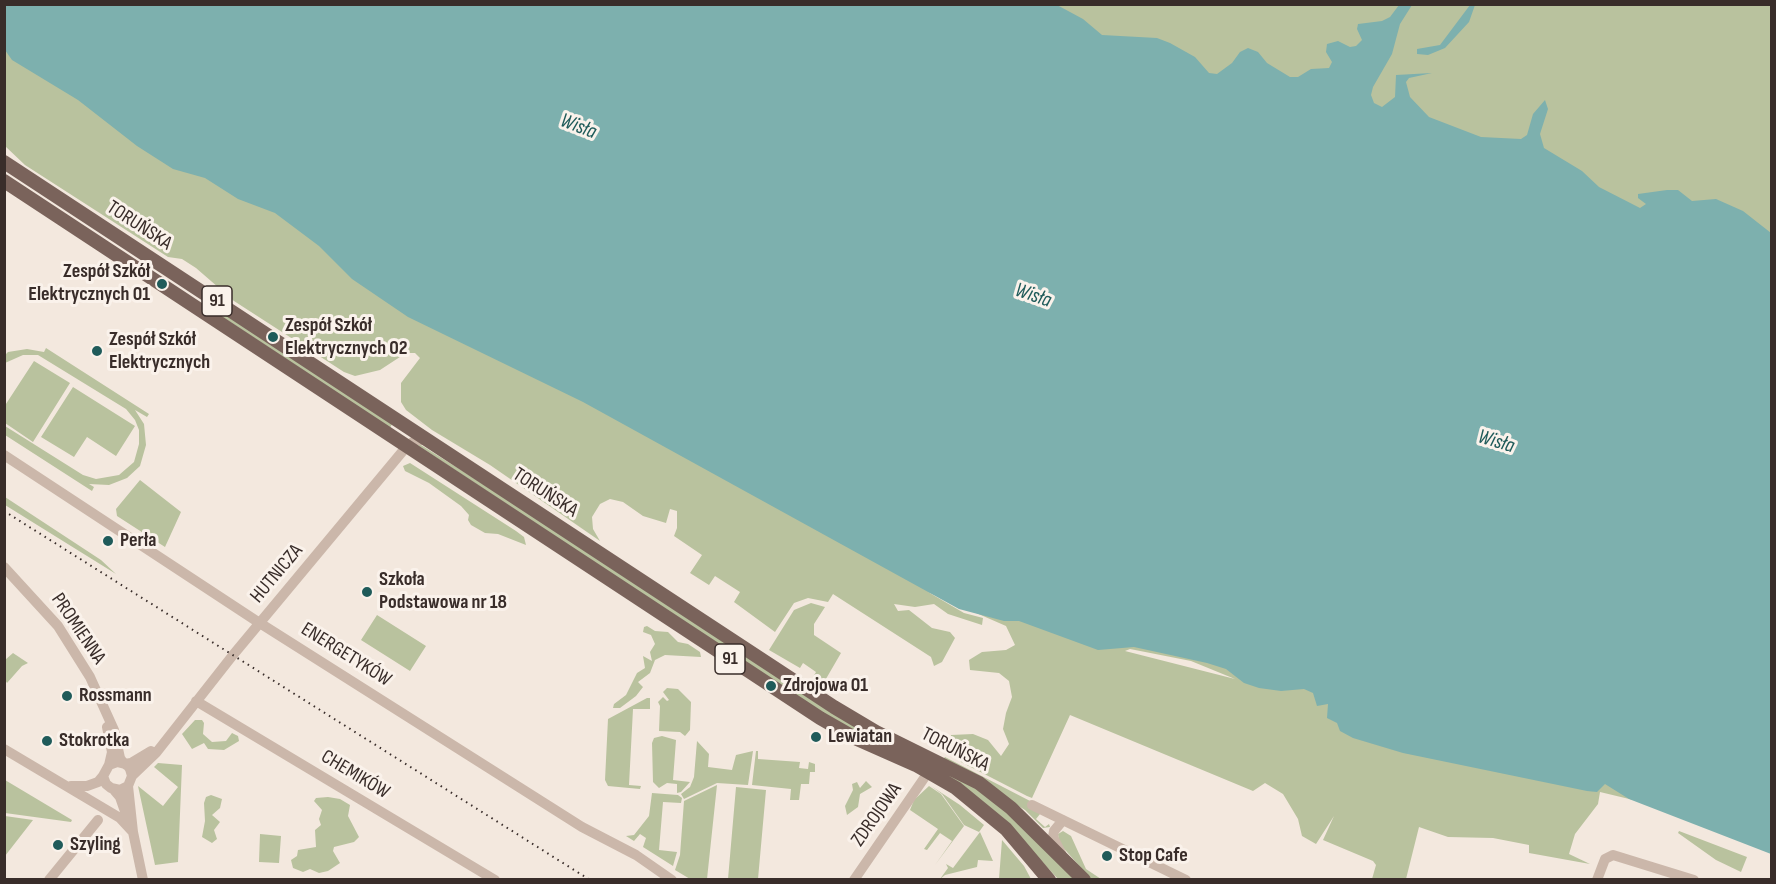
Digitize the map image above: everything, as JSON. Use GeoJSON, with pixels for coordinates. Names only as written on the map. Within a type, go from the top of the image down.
{"type":"FeatureCollection","features":[{"type":"Feature","properties":{"kind":"main road","name":"TORUŃSKA"},"geometry":{"type":"LineString","coordinates":[[4,162],[834,707],[876,732],[970,778],[1020,816],[1084,879]]}},
{"type":"Feature","properties":{"kind":"main road","name":"TORUŃSKA"},"geometry":{"type":"LineString","coordinates":[[4,182],[820,718],[855,738],[929,771],[962,792],[996,819],[1048,879]]}},
{"type":"Feature","properties":{"kind":"main road"},"geometry":{"type":"LineString","coordinates":[[166,287],[175,273]]}},
{"type":"Feature","properties":{"kind":"street"},"geometry":{"type":"LineString","coordinates":[[407,446],[416,440],[430,440]]}},
{"type":"Feature","properties":{"kind":"street","name":"HUTNICZA"},"geometry":{"type":"LineString","coordinates":[[125,764],[134,762],[160,744],[407,446]]}},
{"type":"Feature","properties":{"kind":"street","name":"ENERGETYKÓW"},"geometry":{"type":"LineString","coordinates":[[4,455],[260,622],[582,827],[672,879]]}},
{"type":"Feature","properties":{"kind":"street","name":"PROMIENNA"},"geometry":{"type":"LineString","coordinates":[[4,567],[41,604],[67,637],[88,673],[107,720],[114,730],[120,758],[125,764]]}},
{"type":"Feature","properties":{"kind":"street","name":"CHEMIKÓW"},"geometry":{"type":"LineString","coordinates":[[196,701],[495,879]]}},
{"type":"Feature","properties":{"kind":"street","name":"PROMIENNA"},"geometry":{"type":"LineString","coordinates":[[107,720],[112,752],[110,765]]}},
{"type":"Feature","properties":{"kind":"street","name":"HUTNICZA"},"geometry":{"type":"LineString","coordinates":[[130,781],[156,753],[160,744]]}},
{"type":"Feature","properties":{"kind":"street"},"geometry":{"type":"LineString","coordinates":[[4,749],[74,788],[126,822],[133,832]]}},
{"type":"Feature","properties":{"kind":"street"},"geometry":{"type":"LineString","coordinates":[[74,788],[98,782],[110,765],[117,762],[125,764],[130,781],[133,832]]}},
{"type":"Feature","properties":{"kind":"street","name":"ZDROJOWA"},"geometry":{"type":"LineString","coordinates":[[854,879],[929,771]]}},
{"type":"Feature","properties":{"kind":"street"},"geometry":{"type":"LineString","coordinates":[[103,776],[120,797],[133,832],[143,879]]}},
{"type":"Feature","properties":{"kind":"street"},"geometry":{"type":"LineString","coordinates":[[74,788],[112,789],[130,781]]}},
{"type":"Feature","properties":{"kind":"street"},"geometry":{"type":"LineString","coordinates":[[1032,805],[1186,879]]}},
{"type":"Feature","properties":{"kind":"street"},"geometry":{"type":"LineString","coordinates":[[1020,816],[1043,831],[1054,831],[1063,820]]}},
{"type":"Feature","properties":{"kind":"street"},"geometry":{"type":"LineString","coordinates":[[49,879],[98,820]]}},
{"type":"Feature","properties":{"kind":"street","name":"TORUŃSKA"},"geometry":{"type":"LineString","coordinates":[[1054,831],[1053,839],[1062,857]]}},
{"type":"Feature","properties":{"kind":"street"},"geometry":{"type":"LineString","coordinates":[[618,846],[622,834]]}},
{"type":"Feature","properties":{"kind":"street"},"geometry":{"type":"LineString","coordinates":[[1597,879],[1607,857],[1619,856],[1694,879]]}},
{"type":"Feature","properties":{"kind":"green space"},"geometry":{"type":"Polygon","coordinates":[[[4,5],[1771,5],[1771,833],[1600,792],[1598,804],[1575,834],[1569,854],[1590,864],[1529,853],[1529,845],[1493,838],[1448,837],[1419,827],[1406,879],[1372,879],[1376,865],[1373,861],[1323,840],[1334,816],[1316,844],[1302,836],[1298,819],[1283,794],[1265,783],[1253,791],[1070,715],[1032,798],[961,762],[951,749],[951,735],[973,734],[988,740],[1001,756],[1009,744],[1003,729],[1012,697],[1009,681],[999,673],[970,670],[969,660],[982,652],[1006,650],[1015,645],[1006,626],[928,592],[964,613],[983,618],[982,625],[948,614],[934,604],[915,607],[894,604],[898,611],[909,610],[932,628],[950,632],[955,638],[942,662],[934,666],[931,657],[833,594],[828,602],[808,598],[794,603],[775,632],[734,602],[740,592],[715,576],[709,585],[690,573],[702,555],[674,536],[677,528],[677,511],[670,509],[666,523],[643,516],[623,502],[610,499],[600,504],[592,517],[593,529],[600,541],[490,465],[432,430],[406,410],[401,402],[401,383],[420,358],[415,353],[406,353],[380,370],[355,376],[344,372],[234,301],[196,268],[182,259],[168,257],[25,165],[5,146],[4,5]],[[1130,649],[1125,651],[1235,679],[1191,661],[1130,649]]]}},
{"type":"Feature","properties":{"kind":"green space"},"geometry":{"type":"Polygon","coordinates":[[[212,303],[393,422],[390,428],[209,308],[212,303]]]}},
{"type":"Feature","properties":{"kind":"green space"},"geometry":{"type":"Polygon","coordinates":[[[46,348],[149,414],[147,417],[135,410],[144,424],[146,445],[140,466],[127,478],[109,485],[89,484],[94,487],[92,491],[5,435],[5,426],[83,475],[96,479],[119,475],[134,462],[139,444],[139,430],[135,420],[126,409],[38,355],[23,355],[5,363],[5,355],[8,352],[27,349],[44,352],[46,348]]]}},
{"type":"Feature","properties":{"kind":"green space"},"geometry":{"type":"Polygon","coordinates":[[[34,361],[70,383],[33,442],[5,423],[4,407],[34,361]]]}},
{"type":"Feature","properties":{"kind":"green space"},"geometry":{"type":"Polygon","coordinates":[[[73,387],[135,426],[116,456],[87,437],[74,457],[41,437],[73,387]]]}},
{"type":"Feature","properties":{"kind":"green space"},"geometry":{"type":"Polygon","coordinates":[[[416,444],[421,445],[921,759],[839,725],[416,444]]]}},
{"type":"Feature","properties":{"kind":"green space"},"geometry":{"type":"Polygon","coordinates":[[[410,463],[516,531],[524,537],[526,545],[498,534],[485,533],[471,525],[468,520],[469,515],[461,506],[429,483],[405,471],[403,466],[410,463]]]}},
{"type":"Feature","properties":{"kind":"green space"},"geometry":{"type":"Polygon","coordinates":[[[140,480],[181,512],[165,547],[117,516],[116,509],[140,480]]]}},
{"type":"Feature","properties":{"kind":"green space"},"geometry":{"type":"Polygon","coordinates":[[[5,497],[101,560],[116,574],[5,505],[5,497]]]}},
{"type":"Feature","properties":{"kind":"green space"},"geometry":{"type":"Polygon","coordinates":[[[811,603],[825,607],[814,624],[814,635],[841,653],[823,684],[813,677],[816,672],[803,663],[800,668],[769,650],[794,610],[811,603]]]}},
{"type":"Feature","properties":{"kind":"green space"},"geometry":{"type":"Polygon","coordinates":[[[377,615],[426,646],[410,671],[361,640],[377,615]]]}},
{"type":"Feature","properties":{"kind":"green space"},"geometry":{"type":"Polygon","coordinates":[[[647,626],[655,631],[668,632],[678,642],[688,644],[700,652],[701,657],[665,655],[655,660],[650,673],[638,682],[643,687],[636,696],[620,708],[613,708],[614,704],[626,695],[637,673],[645,668],[643,656],[652,661],[650,652],[655,644],[651,635],[643,632],[644,627],[647,626]]]}},
{"type":"Feature","properties":{"kind":"green space"},"geometry":{"type":"Polygon","coordinates":[[[13,653],[28,663],[22,666],[7,683],[5,660],[13,653]]]}},
{"type":"Feature","properties":{"kind":"green space"},"geometry":{"type":"Polygon","coordinates":[[[667,688],[678,689],[691,702],[690,730],[685,736],[680,732],[659,731],[660,706],[658,702],[663,697],[669,700],[663,692],[667,688]]]}},
{"type":"Feature","properties":{"kind":"green space"},"geometry":{"type":"Polygon","coordinates":[[[650,698],[650,709],[633,709],[629,785],[641,786],[640,789],[608,786],[605,780],[608,719],[650,698]]]}},
{"type":"Feature","properties":{"kind":"green space"},"geometry":{"type":"Polygon","coordinates":[[[195,720],[202,720],[203,734],[212,742],[226,741],[232,733],[238,736],[239,741],[224,750],[208,749],[204,743],[192,749],[182,734],[195,720]]]}},
{"type":"Feature","properties":{"kind":"green space"},"geometry":{"type":"Polygon","coordinates":[[[662,736],[676,740],[673,780],[690,782],[681,792],[677,793],[677,784],[667,783],[659,788],[653,782],[652,743],[654,738],[662,736]]]}},
{"type":"Feature","properties":{"kind":"green space"},"geometry":{"type":"Polygon","coordinates":[[[697,741],[709,754],[708,767],[732,770],[736,755],[753,751],[748,785],[717,783],[684,799],[681,794],[690,787],[694,777],[697,741]]]}},
{"type":"Feature","properties":{"kind":"green space"},"geometry":{"type":"Polygon","coordinates":[[[756,751],[758,751],[758,759],[800,762],[799,768],[808,769],[809,762],[815,764],[815,772],[810,772],[809,784],[801,784],[799,800],[790,800],[791,789],[752,785],[756,751]]]}},
{"type":"Feature","properties":{"kind":"green space"},"geometry":{"type":"Polygon","coordinates":[[[945,757],[1032,802],[1040,814],[1036,819],[1045,827],[1049,824],[1050,827],[1043,828],[1025,810],[943,759],[945,757]]]}},
{"type":"Feature","properties":{"kind":"green space"},"geometry":{"type":"Polygon","coordinates":[[[158,763],[182,765],[178,862],[155,865],[138,786],[163,806],[178,787],[154,767],[158,763]]]}},
{"type":"Feature","properties":{"kind":"green space"},"geometry":{"type":"Polygon","coordinates":[[[940,770],[965,780],[1005,809],[1077,879],[1058,879],[1012,829],[940,770]]]}},
{"type":"Feature","properties":{"kind":"green space"},"geometry":{"type":"Polygon","coordinates":[[[5,780],[72,820],[71,822],[5,813],[5,780]]]}},
{"type":"Feature","properties":{"kind":"green space"},"geometry":{"type":"Polygon","coordinates":[[[866,781],[872,787],[860,794],[858,807],[847,815],[845,806],[853,790],[852,784],[857,782],[860,788],[866,781]]]}},
{"type":"Feature","properties":{"kind":"green space"},"geometry":{"type":"Polygon","coordinates":[[[717,785],[707,879],[690,879],[675,870],[680,855],[684,801],[717,785]]]}},
{"type":"Feature","properties":{"kind":"green space"},"geometry":{"type":"Polygon","coordinates":[[[929,786],[941,794],[964,826],[935,865],[952,841],[940,833],[927,850],[924,849],[938,829],[910,810],[914,800],[929,786]]]}},
{"type":"Feature","properties":{"kind":"green space"},"geometry":{"type":"Polygon","coordinates":[[[931,786],[960,805],[984,825],[979,832],[964,825],[942,794],[931,786]]]}},
{"type":"Feature","properties":{"kind":"green space"},"geometry":{"type":"Polygon","coordinates":[[[736,787],[766,790],[758,879],[728,879],[736,787]]]}},
{"type":"Feature","properties":{"kind":"green space"},"geometry":{"type":"Polygon","coordinates":[[[652,793],[678,795],[682,798],[681,803],[663,802],[659,850],[677,852],[673,866],[643,847],[646,838],[640,834],[634,841],[626,836],[634,835],[649,816],[652,793]]]}},
{"type":"Feature","properties":{"kind":"green space"},"geometry":{"type":"Polygon","coordinates":[[[211,795],[222,799],[220,808],[212,815],[220,822],[214,830],[217,839],[212,843],[202,837],[205,821],[204,803],[206,797],[211,795]]]}},
{"type":"Feature","properties":{"kind":"green space"},"geometry":{"type":"Polygon","coordinates":[[[316,798],[340,799],[350,805],[348,816],[359,837],[354,842],[334,847],[333,851],[340,863],[328,871],[319,873],[310,869],[303,872],[293,868],[291,860],[297,856],[298,850],[316,847],[315,830],[321,825],[319,819],[322,810],[314,801],[316,798]]]}},
{"type":"Feature","properties":{"kind":"green space"},"geometry":{"type":"Polygon","coordinates":[[[4,816],[33,820],[5,856],[4,816]]]}},
{"type":"Feature","properties":{"kind":"green space"},"geometry":{"type":"Polygon","coordinates":[[[1063,831],[1071,836],[1086,869],[1101,879],[1091,879],[1059,843],[1058,834],[1063,831]]]}},
{"type":"Feature","properties":{"kind":"green space"},"geometry":{"type":"Polygon","coordinates":[[[1679,831],[1747,857],[1741,872],[1716,860],[1678,833],[1679,831]]]}},
{"type":"Feature","properties":{"kind":"green space"},"geometry":{"type":"Polygon","coordinates":[[[980,832],[993,861],[978,860],[977,867],[945,875],[940,879],[948,868],[946,864],[953,868],[980,832]]]}},
{"type":"Feature","properties":{"kind":"green space"},"geometry":{"type":"Polygon","coordinates":[[[260,834],[281,836],[279,863],[259,862],[260,834]]]}},
{"type":"Feature","properties":{"kind":"green space"},"geometry":{"type":"Polygon","coordinates":[[[1002,840],[1024,866],[1031,879],[999,879],[1002,840]]]}},
{"type":"Feature","properties":{"kind":"water","name":"Wisła"},"geometry":{"type":"Polygon","coordinates":[[[5,4],[1057,5],[1083,19],[1102,35],[1157,38],[1170,43],[1195,57],[1209,73],[1217,74],[1232,63],[1240,52],[1248,48],[1258,52],[1267,63],[1290,77],[1298,77],[1311,69],[1329,68],[1332,62],[1326,52],[1327,44],[1338,41],[1350,47],[1356,46],[1362,40],[1357,29],[1358,24],[1382,21],[1390,17],[1399,5],[1412,5],[1400,24],[1392,54],[1373,87],[1371,95],[1374,103],[1382,107],[1395,97],[1396,75],[1432,73],[1409,78],[1406,82],[1410,97],[1429,117],[1481,137],[1521,139],[1527,135],[1533,114],[1545,100],[1548,109],[1540,134],[1544,148],[1582,171],[1599,187],[1640,208],[1646,204],[1638,198],[1638,194],[1667,190],[1678,190],[1692,201],[1716,199],[1743,211],[1771,233],[1771,854],[1629,799],[1605,784],[1597,792],[1587,791],[1403,753],[1353,738],[1340,731],[1337,723],[1327,718],[1328,704],[1317,706],[1313,693],[1304,689],[1281,691],[1259,688],[1244,683],[1226,669],[1207,663],[1134,647],[1098,650],[1019,621],[1004,621],[959,609],[583,402],[408,317],[352,279],[319,246],[275,213],[238,199],[205,178],[173,169],[137,146],[78,100],[12,60],[5,50],[5,4]]]}},
{"type":"Feature","properties":{"kind":"water"},"geometry":{"type":"Polygon","coordinates":[[[1470,5],[1475,5],[1469,22],[1445,48],[1428,55],[1417,54],[1417,49],[1440,45],[1470,5]]]}},
{"type":"Feature","properties":{"kind":"railway"},"geometry":{"type":"LineString","coordinates":[[4,511],[590,880]]}},
{"type":"Feature","properties":{"kind":"place","name":"Zespół Szkół Elektrycznych 01"},"geometry":{"type":"Point","coordinates":[162,284]}},
{"type":"Feature","properties":{"kind":"place","name":"Zespół Szkół Elektrycznych 02"},"geometry":{"type":"Point","coordinates":[273,337]}},
{"type":"Feature","properties":{"kind":"place","name":"Zespół Szkół Elektrycznych"},"geometry":{"type":"Point","coordinates":[97,351]}},
{"type":"Feature","properties":{"kind":"place","name":"Perła"},"geometry":{"type":"Point","coordinates":[108,541]}},
{"type":"Feature","properties":{"kind":"place","name":"Szkoła Podstawowa nr 18"},"geometry":{"type":"Point","coordinates":[367,592]}},
{"type":"Feature","properties":{"kind":"place","name":"Zdrojowa 01"},"geometry":{"type":"Point","coordinates":[771,686]}},
{"type":"Feature","properties":{"kind":"place","name":"Rossmann"},"geometry":{"type":"Point","coordinates":[67,696]}},
{"type":"Feature","properties":{"kind":"place","name":"Lewiatan"},"geometry":{"type":"Point","coordinates":[816,737]}},
{"type":"Feature","properties":{"kind":"place","name":"Stokrotka"},"geometry":{"type":"Point","coordinates":[47,741]}},
{"type":"Feature","properties":{"kind":"place","name":"Szyling"},"geometry":{"type":"Point","coordinates":[58,845]}},
{"type":"Feature","properties":{"kind":"place","name":"Stop Cafe"},"geometry":{"type":"Point","coordinates":[1107,856]}}]}
